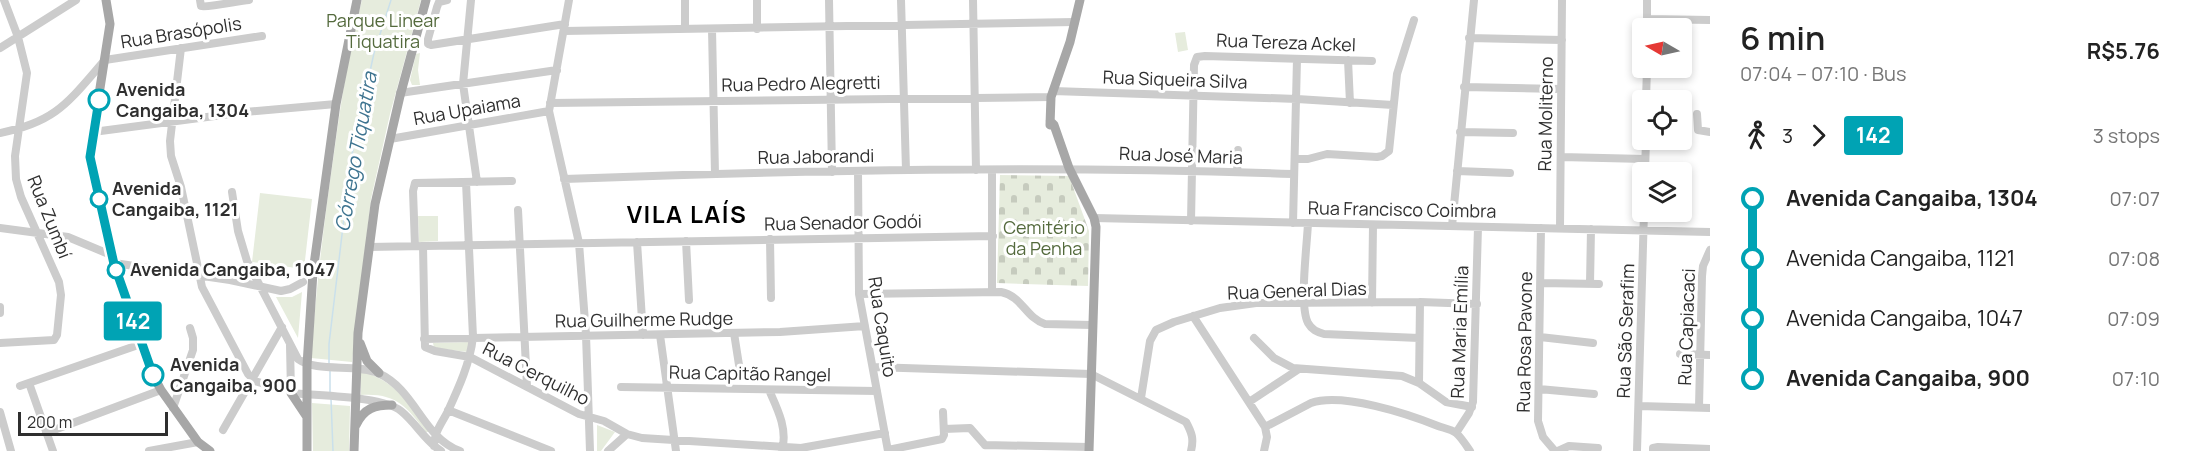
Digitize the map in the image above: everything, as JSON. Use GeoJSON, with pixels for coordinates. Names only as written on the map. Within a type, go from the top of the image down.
{"type":"FeatureCollection","features":[{"type":"Feature","properties":{"kind":"main road"},"geometry":{"type":"LineString","coordinates":[[106,0],[110,24],[90,157],[112,259],[141,344],[161,390],[198,442],[210,451]]}},
{"type":"Feature","properties":{"kind":"main road"},"geometry":{"type":"LineString","coordinates":[[307,451],[307,395],[314,272],[336,104],[357,0]]}},
{"type":"Feature","properties":{"kind":"main road"},"geometry":{"type":"LineString","coordinates":[[354,451],[352,399],[375,204],[400,93],[426,0]]}},
{"type":"Feature","properties":{"kind":"main road"},"geometry":{"type":"LineString","coordinates":[[1080,0],[1052,94],[1050,121],[1054,125],[1067,164],[1094,218],[1096,238],[1089,449]]}},
{"type":"Feature","properties":{"kind":"main road"},"geometry":{"type":"LineString","coordinates":[[358,333],[364,356],[379,373]]}},
{"type":"Feature","properties":{"kind":"main road"},"geometry":{"type":"LineString","coordinates":[[291,393],[307,417]]}},
{"type":"Feature","properties":{"kind":"main road"},"geometry":{"type":"LineString","coordinates":[[354,430],[360,416],[371,407],[392,405]]}},
{"type":"Feature","properties":{"kind":"street","name":"Rua Zumbí"},"geometry":{"type":"LineString","coordinates":[[0,343],[54,340],[57,335],[60,288],[57,276],[21,197],[16,179],[15,162],[27,73],[18,37],[4,0]]}},
{"type":"Feature","properties":{"kind":"street"},"geometry":{"type":"LineString","coordinates":[[0,48],[76,0]]}},
{"type":"Feature","properties":{"kind":"street"},"geometry":{"type":"LineString","coordinates":[[200,0],[201,6],[208,7],[231,1],[249,0]]}},
{"type":"Feature","properties":{"kind":"street"},"geometry":{"type":"LineString","coordinates":[[471,0],[463,84],[477,182]]}},
{"type":"Feature","properties":{"kind":"street"},"geometry":{"type":"LineString","coordinates":[[569,0],[550,107],[579,243],[586,335],[590,451]]}},
{"type":"Feature","properties":{"kind":"street"},"geometry":{"type":"LineString","coordinates":[[685,0],[685,29]]}},
{"type":"Feature","properties":{"kind":"street"},"geometry":{"type":"LineString","coordinates":[[757,0],[757,28]]}},
{"type":"Feature","properties":{"kind":"street"},"geometry":{"type":"LineString","coordinates":[[829,0],[832,172]]}},
{"type":"Feature","properties":{"kind":"street"},"geometry":{"type":"LineString","coordinates":[[901,0],[907,98],[906,170]]}},
{"type":"Feature","properties":{"kind":"street"},"geometry":{"type":"LineString","coordinates":[[973,0],[976,170]]}},
{"type":"Feature","properties":{"kind":"street"},"geometry":{"type":"LineString","coordinates":[[1452,226],[1474,0]]}},
{"type":"Feature","properties":{"kind":"street","name":"Rua Moliterno"},"geometry":{"type":"LineString","coordinates":[[1560,228],[1562,0]]}},
{"type":"Feature","properties":{"kind":"street"},"geometry":{"type":"LineString","coordinates":[[1647,0],[1647,18]]}},
{"type":"Feature","properties":{"kind":"street"},"geometry":{"type":"LineString","coordinates":[[443,1],[429,34],[429,44],[564,28],[712,29],[1075,22]]}},
{"type":"Feature","properties":{"kind":"street"},"geometry":{"type":"LineString","coordinates":[[1295,159],[1308,159],[1327,154],[1377,157],[1389,151],[1399,66],[1414,20]]}},
{"type":"Feature","properties":{"kind":"street"},"geometry":{"type":"LineString","coordinates":[[1692,20],[1710,20]]}},
{"type":"Feature","properties":{"kind":"street"},"geometry":{"type":"LineString","coordinates":[[712,29],[715,174]]}},
{"type":"Feature","properties":{"kind":"street","name":"Rua Brasópolis"},"geometry":{"type":"LineString","coordinates":[[105,60],[262,36]]}},
{"type":"Feature","properties":{"kind":"street"},"geometry":{"type":"LineString","coordinates":[[1469,38],[1562,40]]}},
{"type":"Feature","properties":{"kind":"street"},"geometry":{"type":"LineString","coordinates":[[181,48],[172,122],[171,156],[182,187],[199,277],[208,301],[252,378],[275,387]]}},
{"type":"Feature","properties":{"kind":"street","name":"Rua Tereza Ackel"},"geometry":{"type":"LineString","coordinates":[[1194,96],[1194,65],[1197,57],[1200,56],[1372,61]]}},
{"type":"Feature","properties":{"kind":"street"},"geometry":{"type":"LineString","coordinates":[[1293,223],[1297,59]]}},
{"type":"Feature","properties":{"kind":"street"},"geometry":{"type":"LineString","coordinates":[[0,133],[40,121],[65,105],[81,90],[105,60]]}},
{"type":"Feature","properties":{"kind":"street"},"geometry":{"type":"LineString","coordinates":[[1348,60],[1350,103]]}},
{"type":"Feature","properties":{"kind":"street"},"geometry":{"type":"LineString","coordinates":[[400,93],[557,70]]}},
{"type":"Feature","properties":{"kind":"street"},"geometry":{"type":"LineString","coordinates":[[1464,87],[1561,89]]}},
{"type":"Feature","properties":{"kind":"street","name":"Rua Siqueira Silva"},"geometry":{"type":"LineString","coordinates":[[1052,94],[1297,99],[1393,105]]}},
{"type":"Feature","properties":{"kind":"street","name":"Rua Pedro Alegretti"},"geometry":{"type":"LineString","coordinates":[[550,107],[714,100],[975,98],[1052,94]]}},
{"type":"Feature","properties":{"kind":"street"},"geometry":{"type":"LineString","coordinates":[[1191,221],[1194,96]]}},
{"type":"Feature","properties":{"kind":"street"},"geometry":{"type":"LineString","coordinates":[[93,132],[245,112],[336,104]]}},
{"type":"Feature","properties":{"kind":"street","name":"Rua Upaiama"},"geometry":{"type":"LineString","coordinates":[[390,140],[550,107]]}},
{"type":"Feature","properties":{"kind":"street"},"geometry":{"type":"LineString","coordinates":[[1697,114],[1698,130],[1710,132]]}},
{"type":"Feature","properties":{"kind":"street"},"geometry":{"type":"LineString","coordinates":[[1460,132],[1513,133]]}},
{"type":"Feature","properties":{"kind":"street"},"geometry":{"type":"LineString","coordinates":[[1237,172],[1238,150]]}},
{"type":"Feature","properties":{"kind":"street"},"geometry":{"type":"LineString","coordinates":[[1560,158],[1645,159],[1645,150]]}},
{"type":"Feature","properties":{"kind":"street","name":"Rua José Maria"},"geometry":{"type":"LineString","coordinates":[[1067,164],[1293,174]]}},
{"type":"Feature","properties":{"kind":"street","name":"Rua Jaborandi"},"geometry":{"type":"LineString","coordinates":[[564,179],[715,174],[992,170],[1067,164]]}},
{"type":"Feature","properties":{"kind":"street"},"geometry":{"type":"LineString","coordinates":[[992,170],[992,291]]}},
{"type":"Feature","properties":{"kind":"street","name":"Rua Caquito"},"geometry":{"type":"LineString","coordinates":[[858,171],[859,294],[888,450]]}},
{"type":"Feature","properties":{"kind":"street"},"geometry":{"type":"LineString","coordinates":[[1457,171],[1510,173]]}},
{"type":"Feature","properties":{"kind":"street"},"geometry":{"type":"LineString","coordinates":[[434,446],[434,435],[448,410],[471,357],[466,182]]}},
{"type":"Feature","properties":{"kind":"street"},"geometry":{"type":"LineString","coordinates":[[424,339],[419,246],[413,191],[416,183],[512,182]]}},
{"type":"Feature","properties":{"kind":"street"},"geometry":{"type":"LineString","coordinates":[[232,192],[238,231],[247,261],[298,359],[310,365],[355,368],[379,373],[407,394],[434,435],[460,451]]}},
{"type":"Feature","properties":{"kind":"street"},"geometry":{"type":"LineString","coordinates":[[518,210],[527,386]]}},
{"type":"Feature","properties":{"kind":"street","name":"Rua Francisco Coimbra"},"geometry":{"type":"LineString","coordinates":[[1094,218],[1710,232]]}},
{"type":"Feature","properties":{"kind":"street","name":"Rua São Serafim"},"geometry":{"type":"LineString","coordinates":[[1637,451],[1644,222]]}},
{"type":"Feature","properties":{"kind":"street"},"geometry":{"type":"LineString","coordinates":[[1308,223],[1304,304],[1308,322],[1317,332],[1352,336],[1419,338]]}},
{"type":"Feature","properties":{"kind":"street"},"geometry":{"type":"LineString","coordinates":[[1372,303],[1373,225]]}},
{"type":"Feature","properties":{"kind":"street","name":"Rua Maria Emília"},"geometry":{"type":"LineString","coordinates":[[1456,433],[1472,407],[1478,227]]}},
{"type":"Feature","properties":{"kind":"street"},"geometry":{"type":"LineString","coordinates":[[0,228],[78,239],[112,259],[199,277],[281,291],[303,282]]}},
{"type":"Feature","properties":{"kind":"street","name":"Rua Rosa Pavone"},"geometry":{"type":"LineString","coordinates":[[1541,228],[1540,430],[1543,437],[1557,451]]}},
{"type":"Feature","properties":{"kind":"street"},"geometry":{"type":"LineString","coordinates":[[1590,284],[1591,229]]}},
{"type":"Feature","properties":{"kind":"street","name":"Rua Senador Godói"},"geometry":{"type":"LineString","coordinates":[[369,247],[993,236]]}},
{"type":"Feature","properties":{"kind":"street"},"geometry":{"type":"LineString","coordinates":[[770,239],[771,298]]}},
{"type":"Feature","properties":{"kind":"street"},"geometry":{"type":"LineString","coordinates":[[686,241],[689,300]]}},
{"type":"Feature","properties":{"kind":"street"},"geometry":{"type":"LineString","coordinates":[[637,242],[643,335]]}},
{"type":"Feature","properties":{"kind":"street","name":"Rua Capiacaci"},"geometry":{"type":"LineString","coordinates":[[1699,407],[1702,276],[1703,266],[1710,250]]}},
{"type":"Feature","properties":{"kind":"street"},"geometry":{"type":"LineString","coordinates":[[1541,284],[1599,284]]}},
{"type":"Feature","properties":{"kind":"street"},"geometry":{"type":"LineString","coordinates":[[859,294],[992,291],[1010,294],[1018,299],[1033,317],[1045,324],[1093,325]]}},
{"type":"Feature","properties":{"kind":"street"},"geometry":{"type":"LineString","coordinates":[[1419,383],[1420,302]]}},
{"type":"Feature","properties":{"kind":"street","name":"Rua General Dias"},"geometry":{"type":"LineString","coordinates":[[1141,398],[1150,341],[1153,335],[1161,327],[1193,316],[1237,305],[1420,302],[1477,304]]}},
{"type":"Feature","properties":{"kind":"street"},"geometry":{"type":"LineString","coordinates":[[0,307],[0,313]]}},
{"type":"Feature","properties":{"kind":"street"},"geometry":{"type":"LineString","coordinates":[[1193,316],[1265,427],[1267,437],[1263,451]]}},
{"type":"Feature","properties":{"kind":"street","name":"Rua Guilherme Rudge"},"geometry":{"type":"LineString","coordinates":[[424,339],[734,333],[865,326]]}},
{"type":"Feature","properties":{"kind":"street"},"geometry":{"type":"LineString","coordinates":[[223,430],[282,327]]}},
{"type":"Feature","properties":{"kind":"street"},"geometry":{"type":"LineString","coordinates":[[173,408],[193,350],[194,338],[190,328]]}},
{"type":"Feature","properties":{"kind":"street"},"geometry":{"type":"LineString","coordinates":[[734,333],[739,365]]}},
{"type":"Feature","properties":{"kind":"street"},"geometry":{"type":"LineString","coordinates":[[660,335],[676,451]]}},
{"type":"Feature","properties":{"kind":"street"},"geometry":{"type":"LineString","coordinates":[[1540,337],[1593,343]]}},
{"type":"Feature","properties":{"kind":"street"},"geometry":{"type":"LineString","coordinates":[[1254,338],[1274,358],[1299,369],[1358,374],[1388,373],[1402,376],[1419,383],[1446,402],[1472,407]]}},
{"type":"Feature","properties":{"kind":"street","name":"Rua Cerquilho"},"geometry":{"type":"LineString","coordinates":[[424,339],[425,347],[428,349],[471,357],[579,414],[612,424],[627,434],[650,439],[675,439],[782,449],[801,448],[885,433]]}},
{"type":"Feature","properties":{"kind":"street"},"geometry":{"type":"LineString","coordinates":[[290,342],[291,393],[392,405],[441,451]]}},
{"type":"Feature","properties":{"kind":"street"},"geometry":{"type":"LineString","coordinates":[[20,386],[141,344]]}},
{"type":"Feature","properties":{"kind":"street"},"geometry":{"type":"LineString","coordinates":[[1680,354],[1710,355]]}},
{"type":"Feature","properties":{"kind":"street"},"geometry":{"type":"LineString","coordinates":[[873,367],[1091,374],[1186,422],[1194,441],[1191,451]]}},
{"type":"Feature","properties":{"kind":"street"},"geometry":{"type":"LineString","coordinates":[[1249,402],[1299,369]]}},
{"type":"Feature","properties":{"kind":"street"},"geometry":{"type":"LineString","coordinates":[[29,383],[53,451]]}},
{"type":"Feature","properties":{"kind":"street","name":"Rua Capitão Rangel"},"geometry":{"type":"LineString","coordinates":[[621,387],[877,391]]}},
{"type":"Feature","properties":{"kind":"street"},"geometry":{"type":"LineString","coordinates":[[1539,389],[1594,394]]}},
{"type":"Feature","properties":{"kind":"street"},"geometry":{"type":"LineString","coordinates":[[46,433],[161,390]]}},
{"type":"Feature","properties":{"kind":"street"},"geometry":{"type":"LineString","coordinates":[[769,390],[781,419],[782,449]]}},
{"type":"Feature","properties":{"kind":"street"},"geometry":{"type":"LineString","coordinates":[[1265,427],[1311,403],[1335,400],[1401,412],[1456,433],[1470,451]]}},
{"type":"Feature","properties":{"kind":"street"},"geometry":{"type":"LineString","coordinates":[[1639,406],[1710,408]]}},
{"type":"Feature","properties":{"kind":"street"},"geometry":{"type":"LineString","coordinates":[[448,410],[551,451]]}},
{"type":"Feature","properties":{"kind":"street"},"geometry":{"type":"LineString","coordinates":[[0,412],[11,451]]}},
{"type":"Feature","properties":{"kind":"street"},"geometry":{"type":"LineString","coordinates":[[888,450],[940,440],[944,429],[943,412]]}},
{"type":"Feature","properties":{"kind":"street"},"geometry":{"type":"LineString","coordinates":[[944,429],[970,428],[986,448],[1089,449]]}},
{"type":"Feature","properties":{"kind":"street"},"geometry":{"type":"LineString","coordinates":[[608,451],[627,434]]}},
{"type":"Feature","properties":{"kind":"street"},"geometry":{"type":"LineString","coordinates":[[149,451],[176,448],[198,442]]}},
{"type":"Feature","properties":{"kind":"street"},"geometry":{"type":"LineString","coordinates":[[1557,451],[1569,446],[1598,448]]}},
{"type":"Feature","properties":{"kind":"street"},"geometry":{"type":"LineString","coordinates":[[1653,451],[1653,448],[1658,447],[1710,449]]}},
{"type":"Feature","properties":{"kind":"green space","name":"Parque Linear Tiquatira"},"geometry":{"type":"Polygon","coordinates":[[[362,0],[421,0],[390,114],[371,199],[352,362],[311,358],[327,204],[349,57],[362,0]]]}},
{"type":"Feature","properties":{"kind":"green space"},"geometry":{"type":"Polygon","coordinates":[[[1185,32],[1188,50],[1178,52],[1175,33],[1185,32]]]}},
{"type":"Feature","properties":{"kind":"green space"},"geometry":{"type":"Polygon","coordinates":[[[420,53],[418,70],[420,85],[412,85],[410,80],[416,54],[420,53]]]}},
{"type":"Feature","properties":{"kind":"green space","name":"Cemitério da Penha"},"geometry":{"type":"Polygon","coordinates":[[[1000,175],[1069,176],[1089,231],[1088,286],[997,283],[1000,175]]]}},
{"type":"Feature","properties":{"kind":"green space"},"geometry":{"type":"Polygon","coordinates":[[[260,193],[312,199],[304,269],[252,262],[260,193]]]}},
{"type":"Feature","properties":{"kind":"green space"},"geometry":{"type":"Polygon","coordinates":[[[418,216],[438,216],[438,241],[419,242],[418,216]]]}},
{"type":"Feature","properties":{"kind":"green space"},"geometry":{"type":"Polygon","coordinates":[[[302,292],[298,338],[276,297],[292,297],[302,292]]]}},
{"type":"Feature","properties":{"kind":"green space"},"geometry":{"type":"Polygon","coordinates":[[[469,342],[468,352],[434,348],[433,343],[469,342]]]}},
{"type":"Feature","properties":{"kind":"green space"},"geometry":{"type":"Polygon","coordinates":[[[361,371],[393,387],[430,432],[426,432],[406,408],[392,399],[383,396],[361,395],[361,371]]]}},
{"type":"Feature","properties":{"kind":"green space"},"geometry":{"type":"Polygon","coordinates":[[[312,403],[350,406],[349,451],[313,451],[312,403]]]}},
{"type":"Feature","properties":{"kind":"green space"},"geometry":{"type":"Polygon","coordinates":[[[597,425],[615,432],[601,451],[597,451],[597,425]]]}},
{"type":"Feature","properties":{"kind":"waterway","name":"Córrego Tiquatira"},"geometry":{"type":"LineString","coordinates":[[329,365],[329,344],[351,159],[374,53],[391,0]]}},
{"type":"Feature","properties":{"kind":"waterway","name":"Córrego Tiquatira"},"geometry":{"type":"LineString","coordinates":[[330,369],[330,392]]}},
{"type":"Feature","properties":{"kind":"waterway","name":"Córrego Tiquatira"},"geometry":{"type":"LineString","coordinates":[[331,399],[333,451]]}},
{"type":"Feature","properties":{"kind":"bus line","name":"142"},"geometry":{"type":"LineString","coordinates":[[99,100],[90,157],[114,264],[153,375]]}},
{"type":"Feature","properties":{"kind":"place","name":"Avenida Cangaiba, 1304"},"geometry":{"type":"Point","coordinates":[99,100]}},
{"type":"Feature","properties":{"kind":"place","name":"Avenida Cangaiba, 1121"},"geometry":{"type":"Point","coordinates":[99,199]}},
{"type":"Feature","properties":{"kind":"place","name":"Avenida Cangaiba, 1047"},"geometry":{"type":"Point","coordinates":[116,270]}},
{"type":"Feature","properties":{"kind":"place","name":"Avenida Cangaiba, 900"},"geometry":{"type":"Point","coordinates":[153,375]}},
{"type":"Feature","properties":{"kind":"district","name":"VILA LAÍS"},"geometry":{"type":"Point","coordinates":[687,215]}}]}
